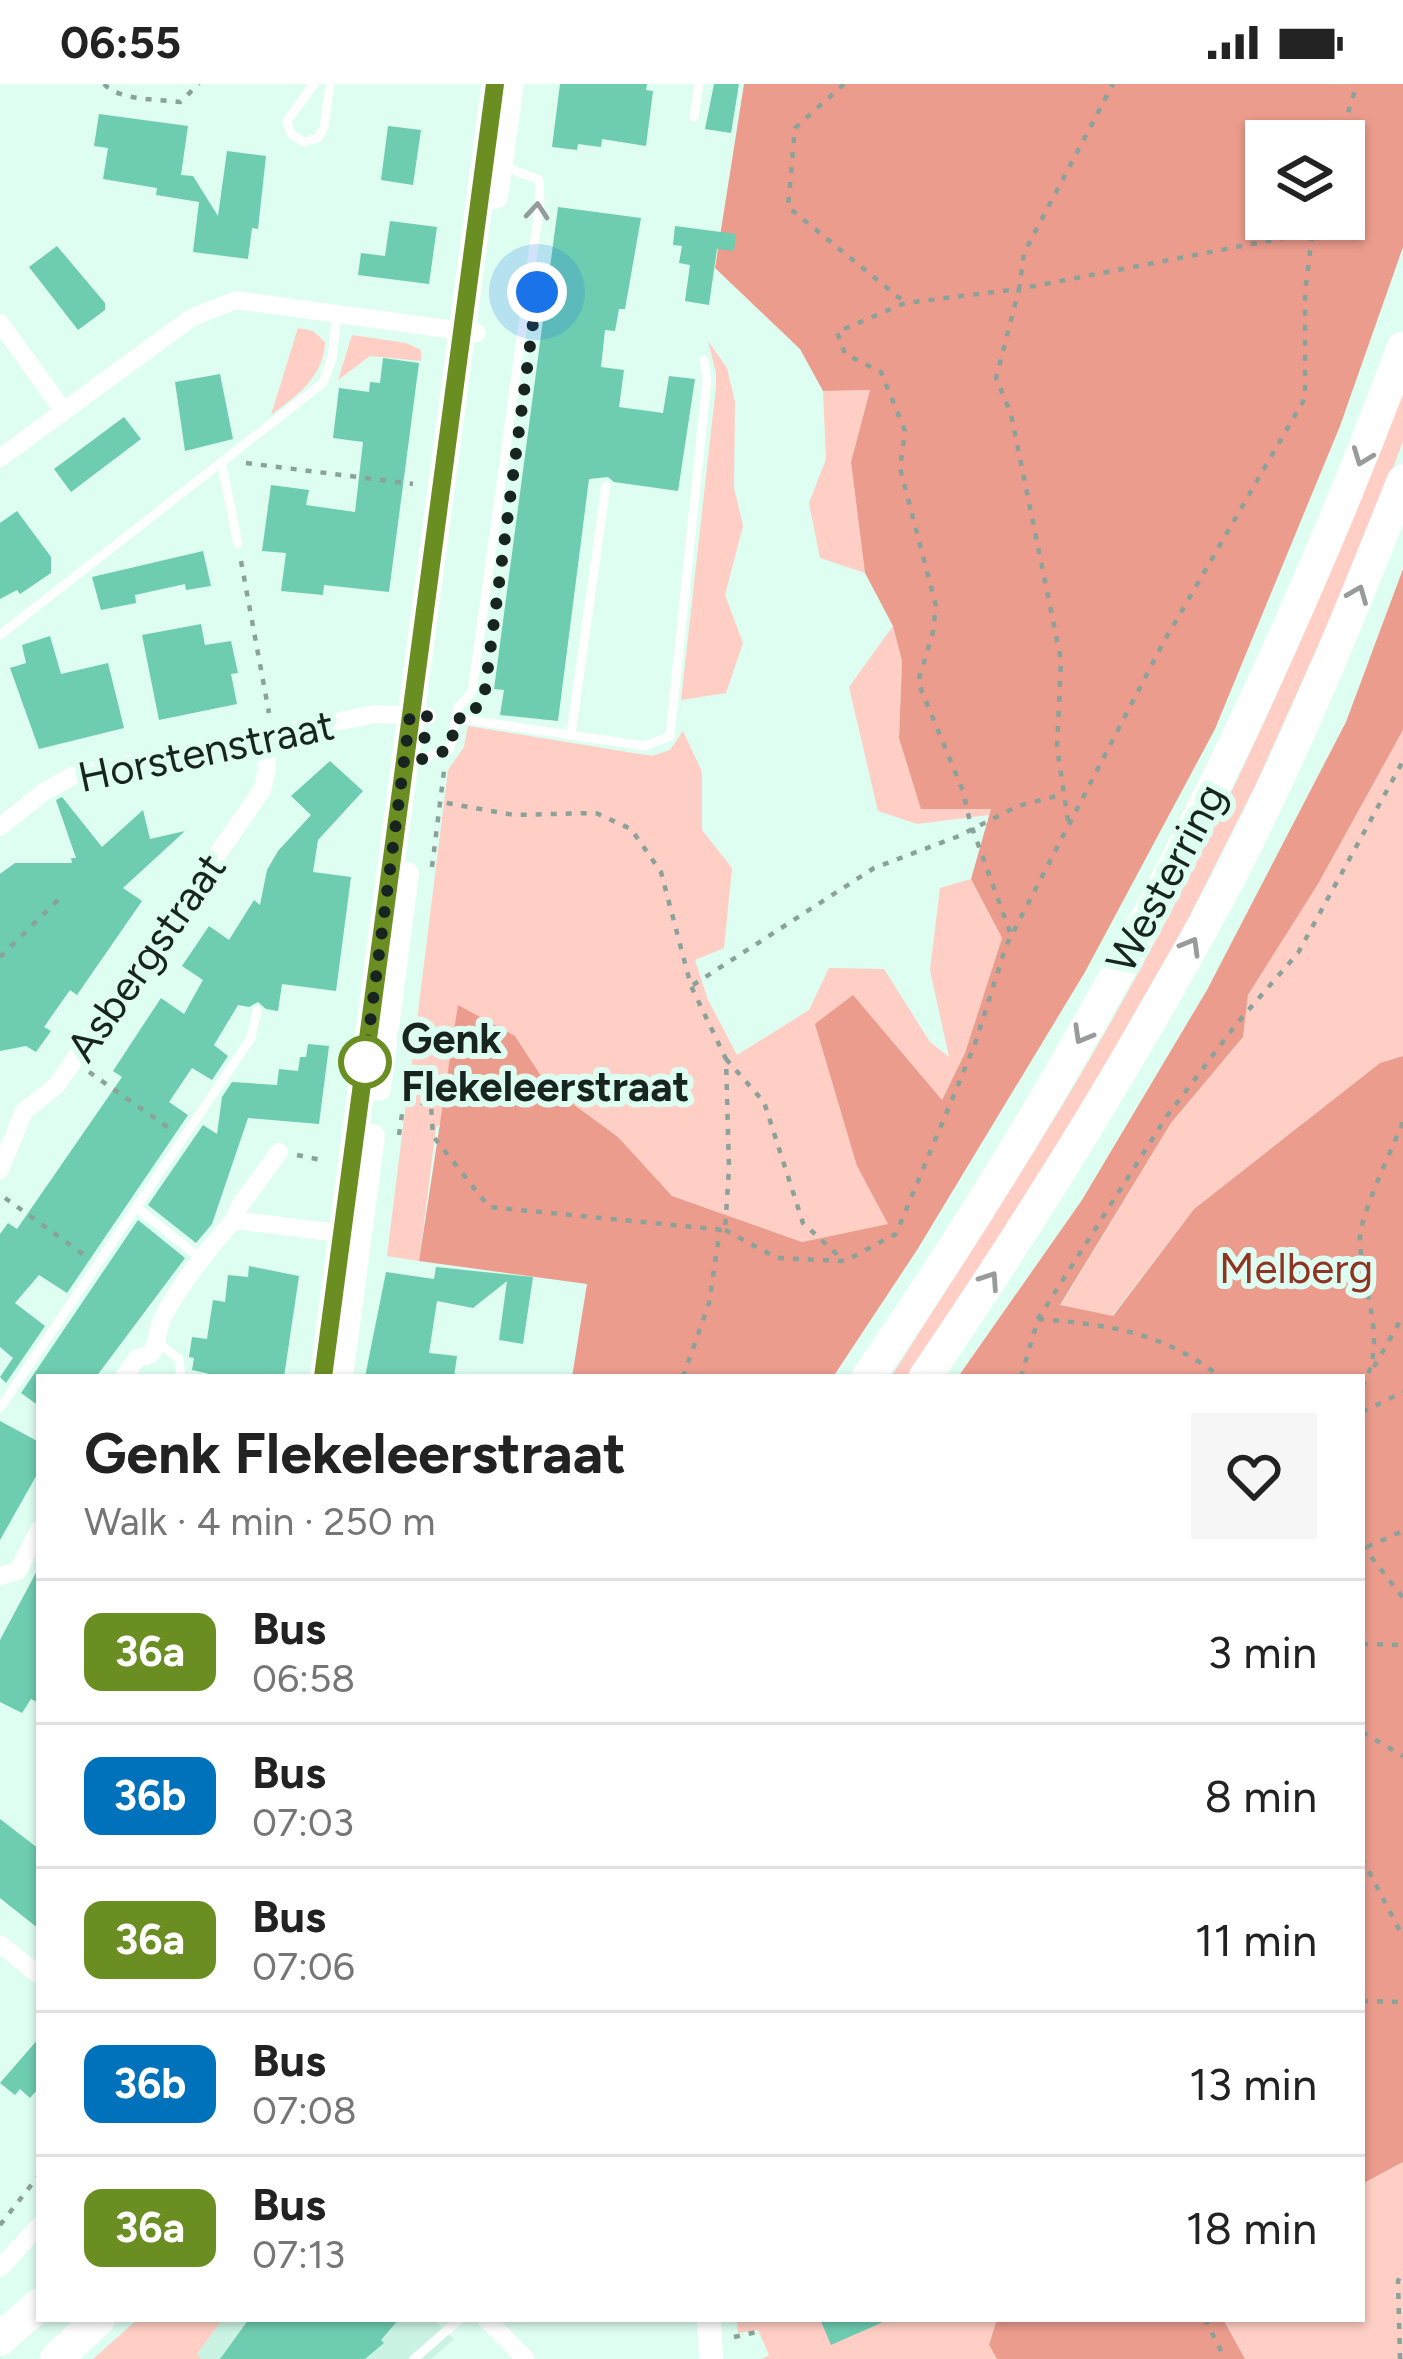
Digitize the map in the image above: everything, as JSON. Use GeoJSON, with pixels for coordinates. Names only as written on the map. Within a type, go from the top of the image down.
{"type":"FeatureCollection","features":[{"type":"Feature","properties":{"kind":"highway","name":"Westerring"},"geometry":{"type":"LineString","coordinates":[[870,1374],[1016,1150],[1160,900],[1274,667],[1352,484],[1403,348]]}},
{"type":"Feature","properties":{"kind":"highway","name":"Westerring"},"geometry":{"type":"LineString","coordinates":[[927,1374],[1066,1165],[1220,895],[1325,677],[1403,482]]}},
{"type":"Feature","properties":{"kind":"highway"},"geometry":{"type":"LineString","coordinates":[[0,2339],[36,2308]]}},
{"type":"Feature","properties":{"kind":"highway"},"geometry":{"type":"LineString","coordinates":[[56,2359],[97,2322]]}},
{"type":"Feature","properties":{"kind":"street"},"geometry":{"type":"LineString","coordinates":[[340,1374],[351,1234],[492,163],[495,84]]}},
{"type":"Feature","properties":{"kind":"street"},"geometry":{"type":"LineString","coordinates":[[492,163],[512,84]]}},
{"type":"Feature","properties":{"kind":"street"},"geometry":{"type":"LineString","coordinates":[[0,458],[191,317],[216,305],[236,300],[468,332]]}},
{"type":"Feature","properties":{"kind":"street"},"geometry":{"type":"LineString","coordinates":[[0,323],[63,410]]}},
{"type":"Feature","properties":{"kind":"street","name":"Horstenstraat"},"geometry":{"type":"LineString","coordinates":[[0,827],[74,775],[375,714],[419,716]]}},
{"type":"Feature","properties":{"kind":"street"},"geometry":{"type":"LineString","coordinates":[[324,1374],[351,1234],[422,759],[419,716]]}},
{"type":"Feature","properties":{"kind":"street","name":"Asbergstraat"},"geometry":{"type":"LineString","coordinates":[[1,1166],[24,1111],[56,1086],[262,790],[267,770],[265,737]]}},
{"type":"Feature","properties":{"kind":"street"},"geometry":{"type":"LineString","coordinates":[[126,1374],[137,1358],[151,1354],[158,1343],[159,1323],[200,1258],[234,1220],[279,1152]]}},
{"type":"Feature","properties":{"kind":"street"},"geometry":{"type":"LineString","coordinates":[[234,1220],[351,1234]]}},
{"type":"Feature","properties":{"kind":"street"},"geometry":{"type":"LineString","coordinates":[[0,1576],[18,1571],[36,1536]]}},
{"type":"Feature","properties":{"kind":"street"},"geometry":{"type":"LineString","coordinates":[[0,1944],[36,1973]]}},
{"type":"Feature","properties":{"kind":"street"},"geometry":{"type":"LineString","coordinates":[[0,2268],[36,2228]]}},
{"type":"Feature","properties":{"kind":"street"},"geometry":{"type":"LineString","coordinates":[[489,2322],[526,2359]]}},
{"type":"Feature","properties":{"kind":"street"},"geometry":{"type":"LineString","coordinates":[[710,2322],[711,2359]]}},
{"type":"Feature","properties":{"kind":"lane"},"geometry":{"type":"LineString","coordinates":[[314,84],[287,121],[291,134],[304,142],[319,138],[325,127],[330,84]]}},
{"type":"Feature","properties":{"kind":"lane"},"geometry":{"type":"LineString","coordinates":[[694,117],[699,84]]}},
{"type":"Feature","properties":{"kind":"lane"},"geometry":{"type":"LineString","coordinates":[[422,759],[450,749],[461,718],[458,707],[472,692],[540,202],[539,180],[492,163]]}},
{"type":"Feature","properties":{"kind":"lane"},"geometry":{"type":"LineString","coordinates":[[0,635],[323,383],[332,358],[337,315]]}},
{"type":"Feature","properties":{"kind":"lane"},"geometry":{"type":"LineString","coordinates":[[461,718],[646,746],[670,736],[707,380],[704,360]]}},
{"type":"Feature","properties":{"kind":"lane"},"geometry":{"type":"LineString","coordinates":[[225,462],[238,544]]}},
{"type":"Feature","properties":{"kind":"lane"},"geometry":{"type":"LineString","coordinates":[[571,734],[606,486]]}},
{"type":"Feature","properties":{"kind":"lane"},"geometry":{"type":"LineString","coordinates":[[0,1408],[251,1038],[257,1011]]}},
{"type":"Feature","properties":{"kind":"lane"},"geometry":{"type":"LineString","coordinates":[[136,1207],[200,1258]]}},
{"type":"Feature","properties":{"kind":"lane"},"geometry":{"type":"LineString","coordinates":[[158,1343],[179,1359],[181,1374]]}},
{"type":"Feature","properties":{"kind":"lane"},"geometry":{"type":"LineString","coordinates":[[414,2359],[457,2322]]}},
{"type":"Feature","properties":{"kind":"path"},"geometry":{"type":"LineString","coordinates":[[104,84],[109,91],[124,95],[180,102],[200,84]]}},
{"type":"Feature","properties":{"kind":"path"},"geometry":{"type":"LineString","coordinates":[[844,84],[795,128],[788,207],[905,303]]}},
{"type":"Feature","properties":{"kind":"path"},"geometry":{"type":"LineString","coordinates":[[1068,821],[1057,747],[1061,660],[1011,414],[996,378],[1024,253],[1113,84]]}},
{"type":"Feature","properties":{"kind":"path"},"geometry":{"type":"LineString","coordinates":[[1346,120],[1357,84]]}},
{"type":"Feature","properties":{"kind":"path"},"geometry":{"type":"LineString","coordinates":[[1011,935],[963,791],[919,682],[936,606],[901,468],[905,431],[881,372],[845,354],[837,332],[905,303],[1019,289],[1269,240]]}},
{"type":"Feature","properties":{"kind":"path"},"geometry":{"type":"LineString","coordinates":[[404,1100],[431,1104],[433,1136],[488,1207],[722,1229],[777,1258],[845,1261],[896,1234],[975,1044],[1011,935],[1162,645],[1305,398],[1309,240]]}},
{"type":"Feature","properties":{"kind":"path"},"geometry":{"type":"LineString","coordinates":[[225,462],[413,484]]}},
{"type":"Feature","properties":{"kind":"path"},"geometry":{"type":"LineString","coordinates":[[238,544],[269,712]]}},
{"type":"Feature","properties":{"kind":"path"},"geometry":{"type":"LineString","coordinates":[[432,868],[444,770],[461,746],[461,718]]}},
{"type":"Feature","properties":{"kind":"path"},"geometry":{"type":"LineString","coordinates":[[1022,1374],[1038,1319],[1167,1116],[1298,953],[1403,760]]}},
{"type":"Feature","properties":{"kind":"path"},"geometry":{"type":"LineString","coordinates":[[691,986],[874,868],[973,830],[1018,806],[1064,794]]}},
{"type":"Feature","properties":{"kind":"path"},"geometry":{"type":"LineString","coordinates":[[440,802],[514,815],[596,813],[631,829],[662,872],[691,986],[725,1059],[764,1102],[803,1223],[845,1261]]}},
{"type":"Feature","properties":{"kind":"path"},"geometry":{"type":"LineString","coordinates":[[0,957],[60,898]]}},
{"type":"Feature","properties":{"kind":"path"},"geometry":{"type":"LineString","coordinates":[[684,1374],[709,1304],[722,1229],[729,1168],[725,1059]]}},
{"type":"Feature","properties":{"kind":"path"},"geometry":{"type":"LineString","coordinates":[[88,1071],[183,1138]]}},
{"type":"Feature","properties":{"kind":"path"},"geometry":{"type":"LineString","coordinates":[[399,1136],[406,1079]]}},
{"type":"Feature","properties":{"kind":"path"},"geometry":{"type":"LineString","coordinates":[[1371,1372],[1375,1326],[1359,1234],[1403,1122]]}},
{"type":"Feature","properties":{"kind":"path"},"geometry":{"type":"LineString","coordinates":[[279,1152],[326,1161]]}},
{"type":"Feature","properties":{"kind":"path"},"geometry":{"type":"LineString","coordinates":[[4,1198],[98,1264]]}},
{"type":"Feature","properties":{"kind":"path"},"geometry":{"type":"LineString","coordinates":[[1365,1382],[1403,1316]]}},
{"type":"Feature","properties":{"kind":"path"},"geometry":{"type":"LineString","coordinates":[[1038,1319],[1146,1335],[1185,1350],[1217,1374]]}},
{"type":"Feature","properties":{"kind":"path"},"geometry":{"type":"LineString","coordinates":[[1365,1411],[1403,1392]]}},
{"type":"Feature","properties":{"kind":"path"},"geometry":{"type":"LineString","coordinates":[[1365,1547],[1403,1531]]}},
{"type":"Feature","properties":{"kind":"path"},"geometry":{"type":"LineString","coordinates":[[1365,1550],[1403,1598]]}},
{"type":"Feature","properties":{"kind":"path"},"geometry":{"type":"LineString","coordinates":[[1365,1644],[1403,1645]]}},
{"type":"Feature","properties":{"kind":"path"},"geometry":{"type":"LineString","coordinates":[[1365,1734],[1403,1756]]}},
{"type":"Feature","properties":{"kind":"path"},"geometry":{"type":"LineString","coordinates":[[1365,1864],[1403,1937]]}},
{"type":"Feature","properties":{"kind":"path"},"geometry":{"type":"LineString","coordinates":[[1365,2001],[1403,2002]]}},
{"type":"Feature","properties":{"kind":"path"},"geometry":{"type":"LineString","coordinates":[[0,2225],[36,2179]]}},
{"type":"Feature","properties":{"kind":"path"},"geometry":{"type":"LineString","coordinates":[[1402,2356],[1397,2281],[1403,2270]]}},
{"type":"Feature","properties":{"kind":"path"},"geometry":{"type":"LineString","coordinates":[[1206,2322],[1225,2359]]}},
{"type":"Feature","properties":{"kind":"path"},"geometry":{"type":"LineString","coordinates":[[737,2337],[757,2332]]}},
{"type":"Feature","properties":{"kind":"shaded area"},"geometry":{"type":"Polygon","coordinates":[[[298,328],[313,331],[325,342],[320,365],[307,384],[271,415],[298,328]]]}},
{"type":"Feature","properties":{"kind":"shaded area"},"geometry":{"type":"Polygon","coordinates":[[[352,335],[406,343],[421,350],[421,361],[370,356],[338,380],[352,335]]]}},
{"type":"Feature","properties":{"kind":"shaded area"},"geometry":{"type":"Polygon","coordinates":[[[708,341],[727,368],[735,402],[734,487],[743,526],[725,595],[743,643],[726,693],[681,700],[716,387],[708,341]]]}},
{"type":"Feature","properties":{"kind":"shaded area"},"geometry":{"type":"Polygon","coordinates":[[[1403,383],[1403,441],[1373,523],[1256,784],[1186,923],[1049,1162],[912,1374],[893,1374],[1035,1151],[1158,937],[1236,782],[1341,545],[1403,383]]]}},
{"type":"Feature","properties":{"kind":"shaded area"},"geometry":{"type":"Polygon","coordinates":[[[870,390],[851,462],[865,573],[820,558],[809,503],[826,459],[823,391],[870,390]]]}},
{"type":"Feature","properties":{"kind":"shaded area"},"geometry":{"type":"Polygon","coordinates":[[[893,626],[902,661],[899,738],[991,809],[989,815],[917,824],[878,811],[849,687],[893,626]]]}},
{"type":"Feature","properties":{"kind":"shaded area"},"geometry":{"type":"Polygon","coordinates":[[[468,726],[652,756],[670,750],[683,731],[702,772],[702,830],[732,868],[724,948],[695,960],[708,1000],[737,1055],[809,1010],[829,968],[884,969],[930,1042],[949,1057],[930,970],[940,888],[971,879],[1002,938],[965,1053],[942,1100],[853,996],[857,1166],[889,1224],[802,1242],[672,1196],[618,1137],[547,1085],[515,1036],[436,1128],[419,1261],[387,1256],[408,1087],[415,1087],[417,1070],[411,1069],[448,770],[464,747],[468,726]]]}},
{"type":"Feature","properties":{"kind":"shaded area"},"geometry":{"type":"Polygon","coordinates":[[[1403,730],[1403,1056],[1380,1063],[1194,1209],[1112,1316],[1060,1306],[1171,1123],[1243,1037],[1248,995],[1318,884],[1403,730]]]}},
{"type":"Feature","properties":{"kind":"shaded area"},"geometry":{"type":"Polygon","coordinates":[[[1403,2162],[1403,2359],[1245,2359],[1225,2322],[1365,2322],[1365,2182],[1403,2162]]]}},
{"type":"Feature","properties":{"kind":"shaded area"},"geometry":{"type":"Polygon","coordinates":[[[135,2322],[221,2322],[197,2354],[201,2359],[93,2359],[135,2322]]]}},
{"type":"Feature","properties":{"kind":"shaded area"},"geometry":{"type":"Polygon","coordinates":[[[221,2322],[436,2322],[454,2339],[431,2359],[201,2359],[197,2354],[221,2322]]]}},
{"type":"Feature","properties":{"kind":"shaded area"},"geometry":{"type":"Polygon","coordinates":[[[737,2322],[996,2322],[989,2345],[997,2359],[762,2359],[769,2355],[758,2330],[738,2333],[737,2322]]]}},
{"type":"Feature","properties":{"kind":"green space"},"geometry":{"type":"Polygon","coordinates":[[[744,84],[1403,84],[1403,247],[1340,426],[1215,729],[1085,972],[917,1250],[835,1374],[572,1374],[587,1284],[419,1261],[458,1005],[515,1036],[547,1085],[618,1137],[672,1196],[802,1242],[888,1224],[857,1166],[815,1024],[853,995],[942,1100],[965,1053],[1002,938],[971,879],[991,809],[921,809],[899,738],[902,661],[893,626],[865,573],[851,462],[870,390],[823,391],[800,349],[715,268],[744,84]]]}},
{"type":"Feature","properties":{"kind":"green space","name":"Melberg"},"geometry":{"type":"Polygon","coordinates":[[[1403,569],[1403,730],[1318,884],[1248,995],[1243,1037],[1171,1123],[1060,1305],[1113,1316],[1194,1209],[1380,1063],[1403,1056],[1403,2162],[1365,2182],[1365,1374],[960,1374],[1082,1200],[1207,990],[1346,722],[1403,569]]]}},
{"type":"Feature","properties":{"kind":"green space"},"geometry":{"type":"Polygon","coordinates":[[[996,2322],[1225,2322],[1245,2359],[997,2359],[989,2345],[996,2322]]]}},
{"type":"Feature","properties":{"kind":"building"},"geometry":{"type":"Polygon","coordinates":[[[560,84],[647,84],[646,90],[653,91],[646,146],[602,139],[601,147],[552,147],[560,84]]]}},
{"type":"Feature","properties":{"kind":"building"},"geometry":{"type":"Polygon","coordinates":[[[714,84],[739,84],[731,133],[705,129],[714,84]]]}},
{"type":"Feature","properties":{"kind":"building"},"geometry":{"type":"Polygon","coordinates":[[[99,114],[188,126],[181,175],[193,176],[218,216],[227,151],[266,156],[258,229],[252,228],[248,259],[193,252],[199,202],[156,195],[157,188],[103,179],[108,148],[94,146],[99,114]]]}},
{"type":"Feature","properties":{"kind":"building"},"geometry":{"type":"Polygon","coordinates":[[[388,126],[421,130],[413,185],[381,180],[388,126]]]}},
{"type":"Feature","properties":{"kind":"building"},"geometry":{"type":"Polygon","coordinates":[[[558,207],[641,218],[625,309],[619,309],[615,331],[605,330],[601,367],[624,370],[619,407],[663,413],[669,376],[695,379],[678,491],[614,482],[608,477],[589,479],[558,721],[500,715],[504,690],[494,689],[558,207]]]}},
{"type":"Feature","properties":{"kind":"building"},"geometry":{"type":"Polygon","coordinates":[[[390,221],[437,227],[429,284],[358,275],[361,253],[385,256],[390,221]]]}},
{"type":"Feature","properties":{"kind":"building"},"geometry":{"type":"Polygon","coordinates":[[[675,226],[736,234],[734,251],[717,249],[709,305],[685,301],[690,265],[679,263],[682,246],[673,245],[675,226]]]}},
{"type":"Feature","properties":{"kind":"building"},"geometry":{"type":"Polygon","coordinates":[[[57,246],[105,303],[105,310],[78,330],[29,267],[57,246]]]}},
{"type":"Feature","properties":{"kind":"building"},"geometry":{"type":"Polygon","coordinates":[[[383,358],[419,363],[389,592],[324,585],[323,595],[281,591],[286,553],[262,551],[271,485],[309,490],[306,505],[355,512],[363,442],[333,438],[339,388],[369,392],[370,382],[380,383],[383,358]]]}},
{"type":"Feature","properties":{"kind":"building"},"geometry":{"type":"Polygon","coordinates":[[[220,374],[233,439],[185,451],[175,382],[220,374]]]}},
{"type":"Feature","properties":{"kind":"building"},"geometry":{"type":"Polygon","coordinates":[[[124,417],[141,439],[71,492],[54,469],[124,417]]]}},
{"type":"Feature","properties":{"kind":"building"},"geometry":{"type":"Polygon","coordinates":[[[17,511],[51,557],[51,573],[20,594],[17,590],[0,599],[0,523],[17,511]]]}},
{"type":"Feature","properties":{"kind":"building"},"geometry":{"type":"Polygon","coordinates":[[[203,551],[211,586],[186,590],[185,584],[135,595],[136,603],[101,610],[92,577],[203,551]]]}},
{"type":"Feature","properties":{"kind":"building"},"geometry":{"type":"Polygon","coordinates":[[[201,624],[205,645],[231,641],[238,673],[231,674],[237,704],[159,720],[142,635],[201,624]]]}},
{"type":"Feature","properties":{"kind":"building"},"geometry":{"type":"Polygon","coordinates":[[[50,636],[61,674],[108,663],[124,728],[39,749],[10,668],[26,663],[22,645],[50,636]]]}},
{"type":"Feature","properties":{"kind":"building"},"geometry":{"type":"Polygon","coordinates":[[[330,761],[363,791],[318,840],[313,872],[351,877],[336,991],[282,984],[278,1011],[258,1002],[249,1007],[238,1005],[214,1045],[228,1056],[212,1080],[192,1068],[169,1102],[188,1115],[67,1293],[39,1275],[15,1303],[45,1326],[6,1383],[0,1377],[13,1358],[0,1347],[0,1234],[8,1223],[17,1229],[122,1077],[113,1071],[161,998],[184,1014],[203,980],[182,966],[209,926],[229,940],[254,900],[260,905],[267,870],[311,815],[291,796],[330,761]]]}},
{"type":"Feature","properties":{"kind":"building"},"geometry":{"type":"Polygon","coordinates":[[[62,797],[102,847],[143,810],[150,839],[185,831],[123,888],[142,901],[77,995],[70,990],[44,1027],[51,1031],[36,1052],[26,1046],[0,1051],[0,874],[15,863],[72,863],[71,858],[76,858],[56,800],[62,797]]]}},
{"type":"Feature","properties":{"kind":"building"},"geometry":{"type":"Polygon","coordinates":[[[308,1044],[329,1046],[319,1124],[248,1118],[212,1224],[196,1243],[148,1205],[203,1125],[217,1134],[222,1097],[232,1082],[277,1085],[279,1069],[298,1071],[308,1044]]]}},
{"type":"Feature","properties":{"kind":"building"},"geometry":{"type":"Polygon","coordinates":[[[138,1220],[185,1258],[98,1374],[36,1374],[36,1404],[21,1393],[138,1220]]]}},
{"type":"Feature","properties":{"kind":"building"},"geometry":{"type":"Polygon","coordinates":[[[249,1266],[299,1276],[284,1374],[192,1370],[192,1337],[207,1339],[213,1300],[225,1302],[228,1275],[248,1277],[249,1266]]]}},
{"type":"Feature","properties":{"kind":"building"},"geometry":{"type":"Polygon","coordinates":[[[436,1267],[533,1277],[523,1344],[499,1340],[507,1281],[473,1308],[437,1301],[429,1353],[457,1356],[454,1374],[366,1374],[386,1272],[434,1279],[436,1267]]]}},
{"type":"Feature","properties":{"kind":"building"},"geometry":{"type":"Polygon","coordinates":[[[0,1421],[36,1440],[36,1476],[0,1540],[0,1421]]]}},
{"type":"Feature","properties":{"kind":"building"},"geometry":{"type":"Polygon","coordinates":[[[36,1573],[36,1702],[31,1699],[22,1713],[0,1702],[0,1640],[36,1573]]]}},
{"type":"Feature","properties":{"kind":"building"},"geometry":{"type":"Polygon","coordinates":[[[0,1819],[36,1847],[36,1927],[0,1898],[0,1819]]]}},
{"type":"Feature","properties":{"kind":"building"},"geometry":{"type":"Polygon","coordinates":[[[36,2041],[36,2091],[30,2098],[20,2089],[15,2095],[0,2083],[36,2041]]]}},
{"type":"Feature","properties":{"kind":"building"},"geometry":{"type":"Polygon","coordinates":[[[247,2322],[396,2322],[381,2340],[384,2343],[365,2359],[220,2359],[247,2322]]]}},
{"type":"Feature","properties":{"kind":"building"},"geometry":{"type":"Polygon","coordinates":[[[821,2322],[883,2322],[831,2345],[821,2322]]]}},
{"type":"Feature","properties":{"kind":"bus line","name":"36a"},"geometry":{"type":"LineString","coordinates":[[323,1374],[495,84]]}},
{"type":"Feature","properties":{"kind":"place","name":"Genk Flekeleerstraat"},"geometry":{"type":"Point","coordinates":[365,1062]}},
{"type":"Feature","properties":{"kind":"route"},"geometry":{"type":"LineString","coordinates":[[365,1062],[410,715],[427,716],[422,759],[432,758],[450,749],[456,718],[467,719],[484,698],[537,292]]}}]}
